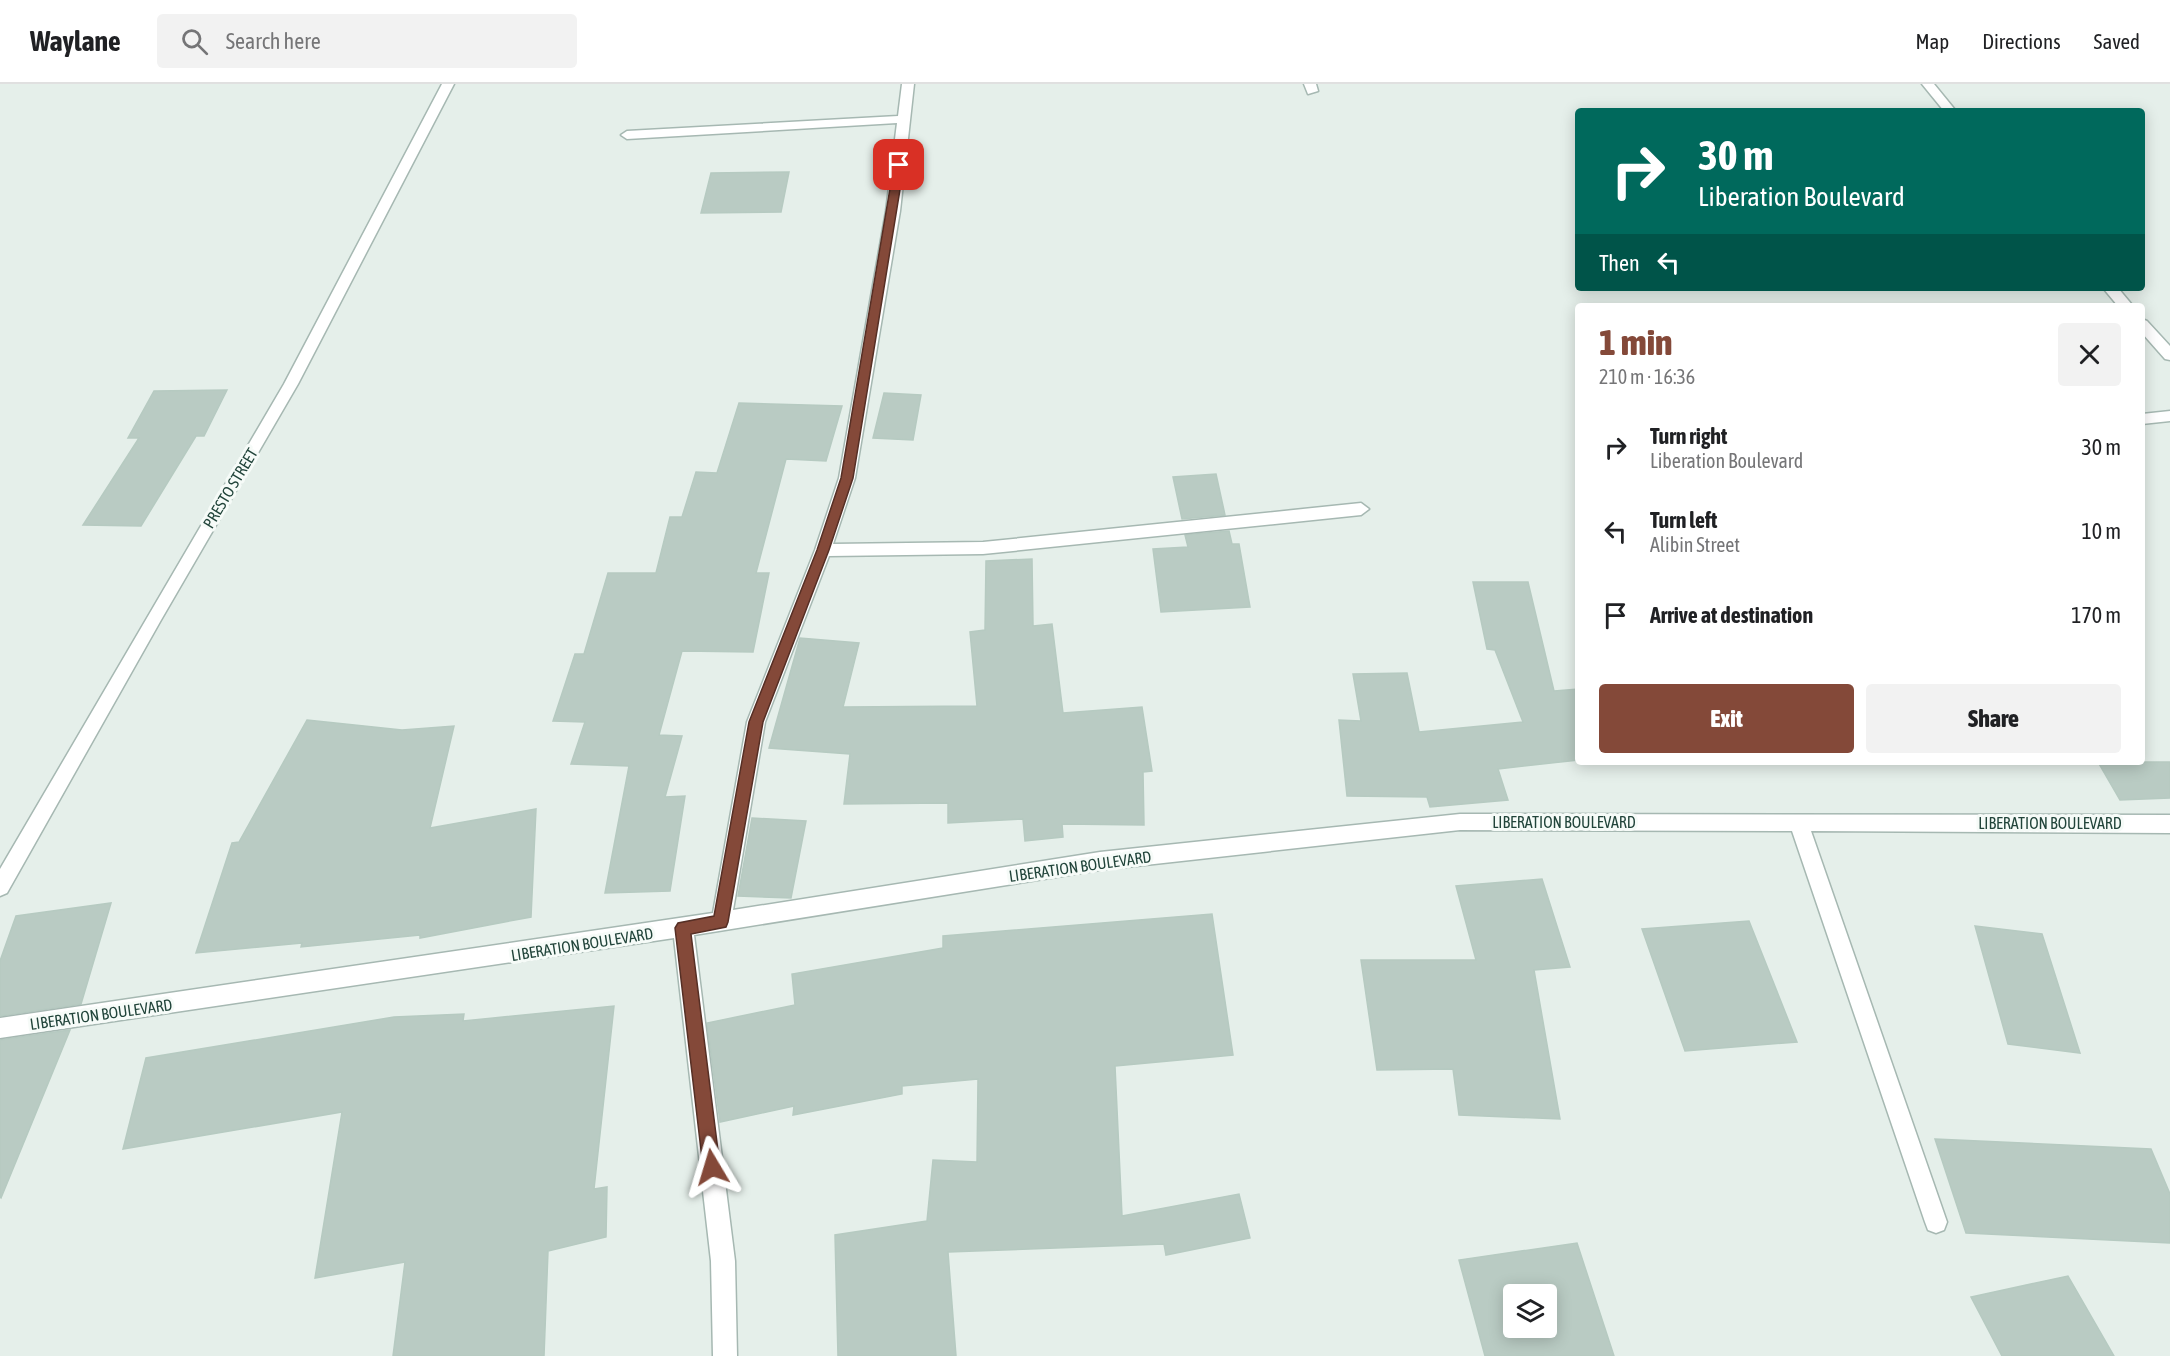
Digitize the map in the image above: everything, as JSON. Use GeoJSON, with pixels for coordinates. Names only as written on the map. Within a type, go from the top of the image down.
{"type":"FeatureCollection","features":[{"type":"Feature","properties":{"kind":"street","name":"PRESTO STREET"},"geometry":{"type":"LineString","coordinates":[[0,887],[155,615],[291,384],[448,84]]}},
{"type":"Feature","properties":{"kind":"street"},"geometry":{"type":"LineString","coordinates":[[721,922],[756,722],[823,550],[847,478],[893,211],[908,84]]}},
{"type":"Feature","properties":{"kind":"street"},"geometry":{"type":"LineString","coordinates":[[1928,84],[1948,108]]}},
{"type":"Feature","properties":{"kind":"street"},"geometry":{"type":"LineString","coordinates":[[627,135],[904,119]]}},
{"type":"Feature","properties":{"kind":"street"},"geometry":{"type":"LineString","coordinates":[[2113,291],[2123,303]]}},
{"type":"Feature","properties":{"kind":"street"},"geometry":{"type":"LineString","coordinates":[[2145,327],[2170,355]]}},
{"type":"Feature","properties":{"kind":"street"},"geometry":{"type":"LineString","coordinates":[[2145,419],[2170,416]]}},
{"type":"Feature","properties":{"kind":"street"},"geometry":{"type":"LineString","coordinates":[[823,550],[983,548],[1361,509]]}},
{"type":"Feature","properties":{"kind":"street","name":"LIBERATION BOULEVARD"},"geometry":{"type":"LineString","coordinates":[[0,1028],[683,928],[1100,861],[1460,822],[2170,824]]}},
{"type":"Feature","properties":{"kind":"street"},"geometry":{"type":"LineString","coordinates":[[1798,822],[1936,1222]]}},
{"type":"Feature","properties":{"kind":"street"},"geometry":{"type":"LineString","coordinates":[[683,928],[723,1261],[725,1356]]}},
{"type":"Feature","properties":{"kind":"building"},"geometry":{"type":"Polygon","coordinates":[[[789,172],[781,212],[701,213],[711,173],[789,172]]]}},
{"type":"Feature","properties":{"kind":"building"},"geometry":{"type":"Polygon","coordinates":[[[227,390],[204,436],[196,436],[141,526],[83,525],[139,438],[128,438],[154,391],[227,390]]]}},
{"type":"Feature","properties":{"kind":"building"},"geometry":{"type":"Polygon","coordinates":[[[884,393],[921,395],[913,440],[873,438],[884,393]]]}},
{"type":"Feature","properties":{"kind":"building"},"geometry":{"type":"Polygon","coordinates":[[[739,403],[842,406],[826,461],[786,459],[756,573],[769,573],[753,652],[682,651],[659,735],[682,736],[665,797],[685,796],[670,891],[605,893],[629,766],[571,764],[585,722],[553,721],[575,654],[584,654],[608,573],[656,573],[670,517],[682,517],[696,472],[717,473],[739,403]]]}},
{"type":"Feature","properties":{"kind":"building"},"geometry":{"type":"Polygon","coordinates":[[[1216,474],[1225,515],[1182,519],[1173,477],[1216,474]]]}},
{"type":"Feature","properties":{"kind":"building"},"geometry":{"type":"Polygon","coordinates":[[[1229,531],[1232,544],[1239,544],[1250,607],[1161,612],[1153,549],[1188,547],[1185,535],[1229,531]]]}},
{"type":"Feature","properties":{"kind":"building"},"geometry":{"type":"Polygon","coordinates":[[[1032,559],[1033,626],[1052,624],[1063,713],[1142,707],[1152,771],[1143,772],[1144,825],[1062,824],[1063,837],[1025,841],[1023,819],[948,823],[948,803],[844,804],[850,754],[769,748],[800,638],[859,643],[843,707],[977,706],[970,632],[985,630],[986,561],[1032,559]]]}},
{"type":"Feature","properties":{"kind":"building"},"geometry":{"type":"Polygon","coordinates":[[[1473,582],[1528,582],[1554,691],[1575,689],[1575,760],[1498,769],[1508,800],[1430,807],[1427,797],[1347,796],[1339,720],[1361,721],[1353,674],[1407,673],[1419,732],[1523,722],[1495,650],[1487,649],[1473,582]]]}},
{"type":"Feature","properties":{"kind":"building"},"geometry":{"type":"Polygon","coordinates":[[[307,720],[402,730],[454,726],[430,828],[536,809],[531,917],[420,938],[420,935],[301,947],[302,943],[196,953],[232,843],[239,842],[307,720]]]}},
{"type":"Feature","properties":{"kind":"building"},"geometry":{"type":"Polygon","coordinates":[[[2145,762],[2170,762],[2170,798],[2120,800],[2100,765],[2145,765],[2145,762]]]}},
{"type":"Feature","properties":{"kind":"building"},"geometry":{"type":"Polygon","coordinates":[[[752,818],[806,821],[791,898],[738,896],[752,818]]]}},
{"type":"Feature","properties":{"kind":"building"},"geometry":{"type":"Polygon","coordinates":[[[1542,879],[1570,967],[1534,970],[1560,1119],[1459,1115],[1453,1069],[1377,1070],[1361,960],[1476,960],[1456,886],[1542,879]]]}},
{"type":"Feature","properties":{"kind":"building"},"geometry":{"type":"Polygon","coordinates":[[[111,903],[81,1004],[0,1016],[0,961],[16,916],[111,903]]]}},
{"type":"Feature","properties":{"kind":"building"},"geometry":{"type":"Polygon","coordinates":[[[1212,914],[1233,1055],[1115,1066],[1122,1216],[1239,1194],[1250,1238],[1166,1255],[1164,1244],[948,1252],[956,1356],[838,1356],[835,1235],[927,1221],[933,1160],[977,1162],[978,1079],[902,1086],[902,1094],[793,1115],[794,1106],[720,1122],[707,1023],[795,1005],[792,974],[943,948],[943,936],[1212,914]]]}},
{"type":"Feature","properties":{"kind":"building"},"geometry":{"type":"Polygon","coordinates":[[[1749,921],[1797,1042],[1685,1051],[1642,929],[1749,921]]]}},
{"type":"Feature","properties":{"kind":"building"},"geometry":{"type":"Polygon","coordinates":[[[1975,926],[2042,934],[2080,1053],[2008,1044],[1975,926]]]}},
{"type":"Feature","properties":{"kind":"building"},"geometry":{"type":"Polygon","coordinates":[[[614,1006],[594,1189],[607,1187],[606,1237],[548,1251],[544,1356],[393,1356],[405,1262],[315,1278],[342,1112],[123,1149],[146,1058],[394,1017],[464,1014],[463,1021],[614,1006]]]}},
{"type":"Feature","properties":{"kind":"building"},"geometry":{"type":"Polygon","coordinates":[[[70,1030],[1,1198],[0,1040],[70,1030]]]}},
{"type":"Feature","properties":{"kind":"building"},"geometry":{"type":"Polygon","coordinates":[[[1935,1139],[2151,1149],[2170,1194],[2170,1243],[1966,1233],[1935,1139]]]}},
{"type":"Feature","properties":{"kind":"building"},"geometry":{"type":"Polygon","coordinates":[[[1577,1243],[1614,1356],[1485,1356],[1459,1260],[1577,1243]]]}},
{"type":"Feature","properties":{"kind":"building"},"geometry":{"type":"Polygon","coordinates":[[[2068,1276],[2114,1356],[2002,1356],[1971,1297],[2068,1276]]]}},
{"type":"Feature","properties":{"kind":"route"},"geometry":{"type":"LineString","coordinates":[[712,1167],[683,928],[721,922],[756,722],[823,550],[847,478],[899,165]]}}]}
